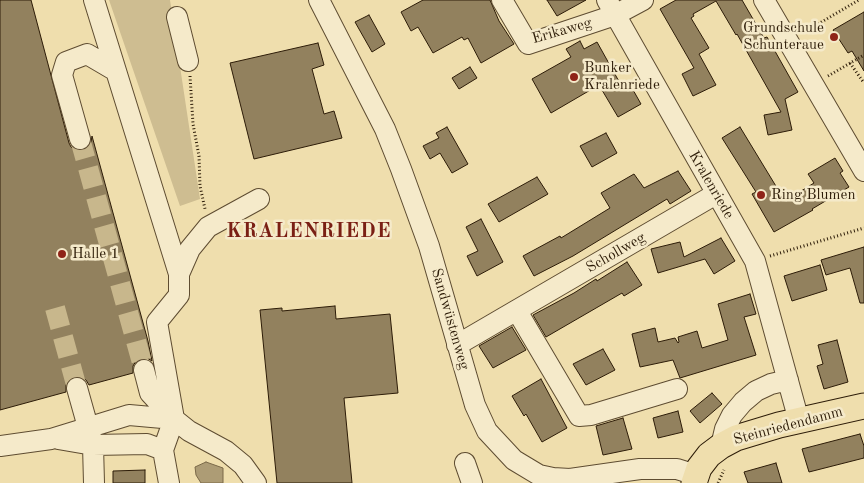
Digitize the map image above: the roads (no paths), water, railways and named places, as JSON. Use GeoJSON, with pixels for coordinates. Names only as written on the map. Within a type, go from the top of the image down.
{"type":"FeatureCollection","features":[{"type":"Feature","properties":{"kind":"main road","name":"Steinriedendamm"},"geometry":{"type":"LineString","coordinates":[[695,479],[704,461],[721,446],[749,433],[864,406]]}},
{"type":"Feature","properties":{"kind":"street"},"geometry":{"type":"LineString","coordinates":[[94,0],[179,274],[179,295],[157,322],[168,436],[169,483]]}},
{"type":"Feature","properties":{"kind":"street","name":"Sandwüstenweg"},"geometry":{"type":"LineString","coordinates":[[319,0],[385,129],[401,168],[426,238],[475,405],[487,431],[514,460],[550,481],[663,469],[678,470],[695,479]]}},
{"type":"Feature","properties":{"kind":"street","name":"Erikaweg"},"geometry":{"type":"LineString","coordinates":[[502,0],[528,44],[611,7]]}},
{"type":"Feature","properties":{"kind":"street"},"geometry":{"type":"LineString","coordinates":[[611,7],[643,0]]}},
{"type":"Feature","properties":{"kind":"street"},"geometry":{"type":"LineString","coordinates":[[764,0],[864,171]]}},
{"type":"Feature","properties":{"kind":"street","name":"Kralenriede"},"geometry":{"type":"LineString","coordinates":[[611,7],[755,261],[799,421]]}},
{"type":"Feature","properties":{"kind":"street"},"geometry":{"type":"LineString","coordinates":[[177,17],[188,61]]}},
{"type":"Feature","properties":{"kind":"street"},"geometry":{"type":"LineString","coordinates":[[80,139],[62,75],[66,62],[87,54],[101,25]]}},
{"type":"Feature","properties":{"kind":"street"},"geometry":{"type":"LineString","coordinates":[[87,54],[116,71]]}},
{"type":"Feature","properties":{"kind":"street","name":"Schollweg"},"geometry":{"type":"LineString","coordinates":[[457,345],[716,194]]}},
{"type":"Feature","properties":{"kind":"street"},"geometry":{"type":"LineString","coordinates":[[179,274],[190,249],[208,227],[259,199]]}},
{"type":"Feature","properties":{"kind":"street"},"geometry":{"type":"LineString","coordinates":[[516,311],[579,416],[678,389]]}},
{"type":"Feature","properties":{"kind":"street"},"geometry":{"type":"LineString","coordinates":[[144,370],[150,393],[168,436]]}},
{"type":"Feature","properties":{"kind":"street"},"geometry":{"type":"LineString","coordinates":[[721,446],[732,414],[743,402],[756,391],[788,380]]}},
{"type":"Feature","properties":{"kind":"street"},"geometry":{"type":"LineString","coordinates":[[77,388],[91,436],[94,483]]}},
{"type":"Feature","properties":{"kind":"street"},"geometry":{"type":"LineString","coordinates":[[91,436],[129,415],[150,393]]}},
{"type":"Feature","properties":{"kind":"street"},"geometry":{"type":"LineString","coordinates":[[129,415],[168,436],[226,451],[244,464],[256,483]]}},
{"type":"Feature","properties":{"kind":"street"},"geometry":{"type":"LineString","coordinates":[[0,446],[91,436],[168,436]]}},
{"type":"Feature","properties":{"kind":"street"},"geometry":{"type":"LineString","coordinates":[[465,463],[472,483]]}},
{"type":"Feature","properties":{"kind":"tunnel"},"geometry":{"type":"LineString","coordinates":[[80,139],[144,370]]}},
{"type":"Feature","properties":{"kind":"tunnel"},"geometry":{"type":"LineString","coordinates":[[55,308],[77,388]]}},
{"type":"Feature","properties":{"kind":"place","name":"Grundschule Schunteraue"},"geometry":{"type":"Point","coordinates":[834,37]}},
{"type":"Feature","properties":{"kind":"place","name":"Bunker Kralenriede"},"geometry":{"type":"Point","coordinates":[574,77]}},
{"type":"Feature","properties":{"kind":"place","name":"Ring Blumen"},"geometry":{"type":"Point","coordinates":[761,195]}},
{"type":"Feature","properties":{"kind":"place","name":"Halle 1"},"geometry":{"type":"Point","coordinates":[62,254]}},
{"type":"Feature","properties":{"kind":"district","name":"KRALENRIEDE"},"geometry":{"type":"Point","coordinates":[309,232]}}]}
